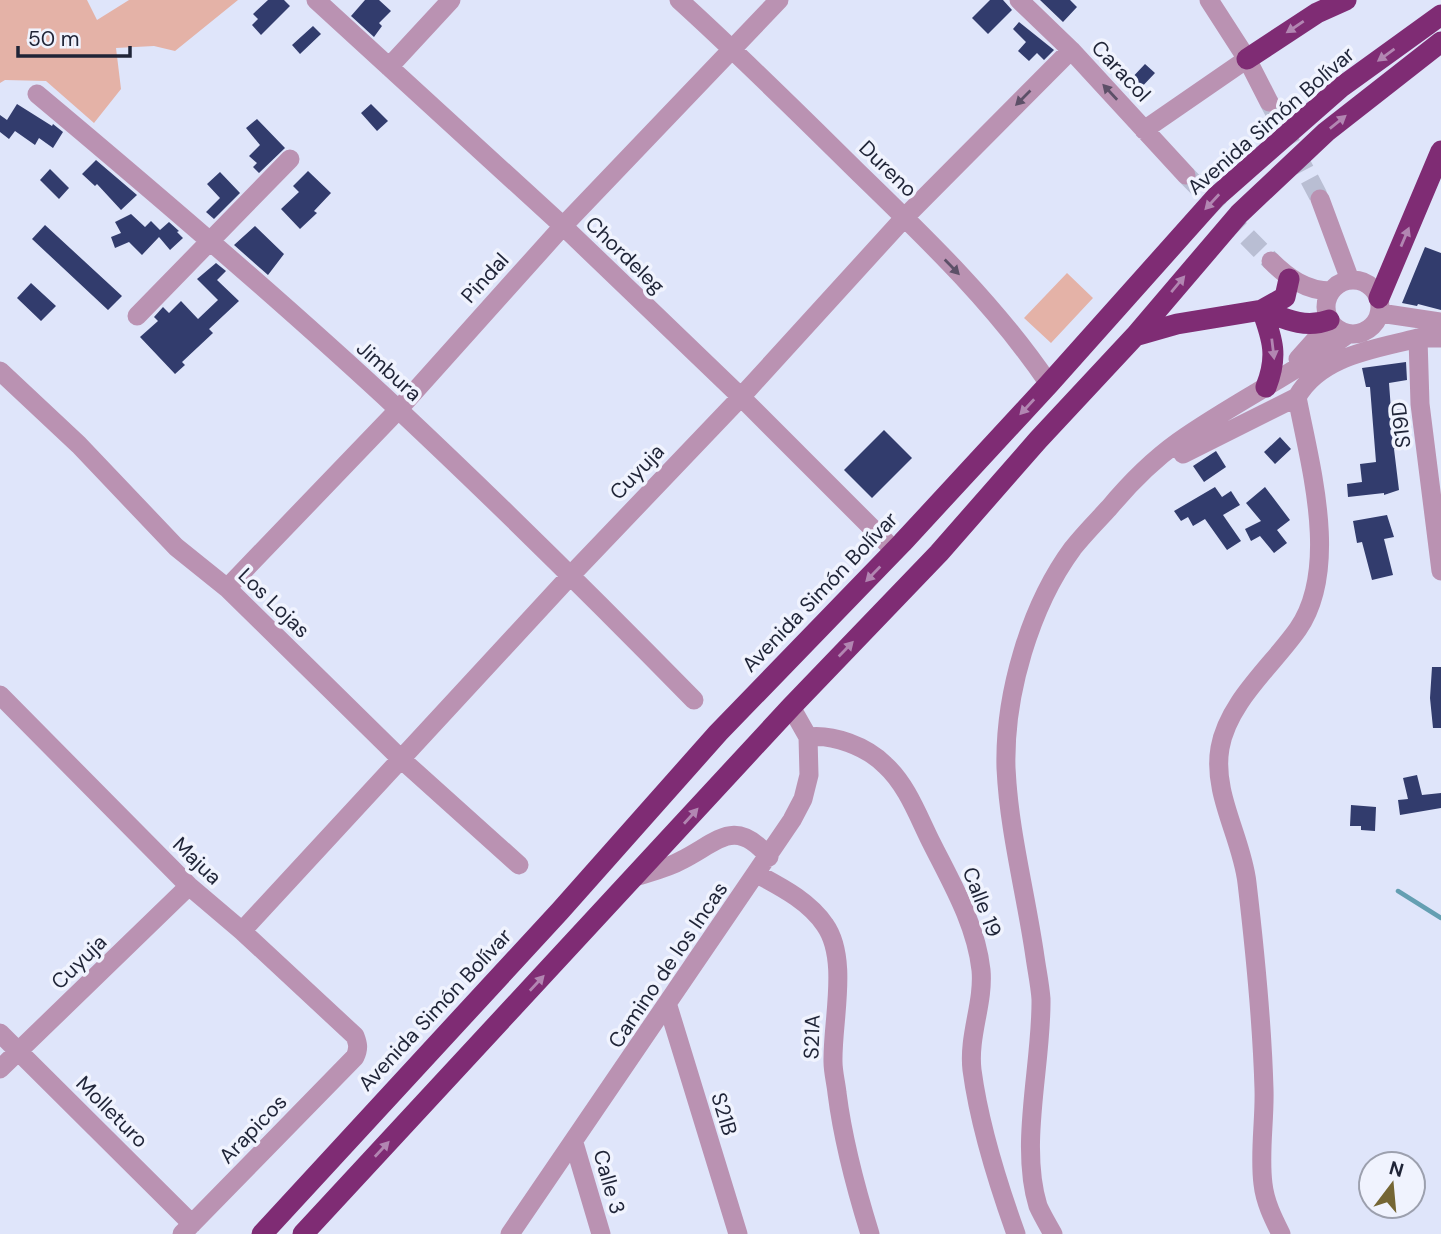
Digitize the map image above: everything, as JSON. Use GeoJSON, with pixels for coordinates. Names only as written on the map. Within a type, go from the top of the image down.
{"type":"FeatureCollection","features":[{"type":"Feature","properties":{"kind":"highway"},"geometry":{"type":"LineString","coordinates":[[1247,59],[1317,13],[1346,0]]}},
{"type":"Feature","properties":{"kind":"highway","name":"Avenida Simón Bolívar"},"geometry":{"type":"LineString","coordinates":[[262,1234],[559,911],[718,733],[895,551],[1223,190],[1340,88],[1441,15]]}},
{"type":"Feature","properties":{"kind":"highway"},"geometry":{"type":"LineString","coordinates":[[303,1234],[791,707],[939,553],[1038,440],[1135,336],[1239,214],[1326,132],[1441,41]]}},
{"type":"Feature","properties":{"kind":"highway"},"geometry":{"type":"LineString","coordinates":[[1379,306],[1436,181],[1441,151]]}},
{"type":"Feature","properties":{"kind":"highway"},"geometry":{"type":"LineString","coordinates":[[1135,336],[1177,324],[1262,310],[1285,297],[1289,279]]}},
{"type":"Feature","properties":{"kind":"highway"},"geometry":{"type":"LineString","coordinates":[[1262,310],[1300,324],[1312,325],[1330,321]]}},
{"type":"Feature","properties":{"kind":"highway"},"geometry":{"type":"LineString","coordinates":[[1262,310],[1273,345],[1273,382]]}},
{"type":"Feature","properties":{"kind":"street","name":"Chordeleg"},"geometry":{"type":"LineString","coordinates":[[316,0],[563,226],[741,397],[895,551]]}},
{"type":"Feature","properties":{"kind":"street"},"geometry":{"type":"LineString","coordinates":[[389,68],[451,0]]}},
{"type":"Feature","properties":{"kind":"street","name":"Dureno"},"geometry":{"type":"LineString","coordinates":[[679,0],[732,47],[905,218],[1010,329],[1049,384]]}},
{"type":"Feature","properties":{"kind":"street","name":"Pindal"},"geometry":{"type":"LineString","coordinates":[[227,588],[398,410],[563,226],[779,0]]}},
{"type":"Feature","properties":{"kind":"street","name":"Caracol"},"geometry":{"type":"LineString","coordinates":[[1019,0],[1071,50],[1186,175]]}},
{"type":"Feature","properties":{"kind":"street"},"geometry":{"type":"LineString","coordinates":[[1209,0],[1247,59],[1269,102]]}},
{"type":"Feature","properties":{"kind":"street","name":"Cuyuja"},"geometry":{"type":"LineString","coordinates":[[242,931],[905,218],[1071,50]]}},
{"type":"Feature","properties":{"kind":"street"},"geometry":{"type":"LineString","coordinates":[[1144,130],[1247,59]]}},
{"type":"Feature","properties":{"kind":"street","name":"Jimbura"},"geometry":{"type":"LineString","coordinates":[[37,94],[211,240],[398,410],[571,575],[694,700]]}},
{"type":"Feature","properties":{"kind":"street"},"geometry":{"type":"LineString","coordinates":[[137,316],[289,159]]}},
{"type":"Feature","properties":{"kind":"street"},"geometry":{"type":"LineString","coordinates":[[1320,199],[1350,280]]}},
{"type":"Feature","properties":{"kind":"street"},"geometry":{"type":"LineString","coordinates":[[1271,261],[1289,279],[1317,290],[1331,291]]}},
{"type":"Feature","properties":{"kind":"street"},"geometry":{"type":"LineString","coordinates":[[1350,280],[1368,284],[1379,306],[1371,327],[1356,334],[1348,334],[1340,331],[1330,321],[1326,305],[1331,291],[1350,280]]}},
{"type":"Feature","properties":{"kind":"street"},"geometry":{"type":"LineString","coordinates":[[1379,306],[1441,323]]}},
{"type":"Feature","properties":{"kind":"street"},"geometry":{"type":"LineString","coordinates":[[1273,382],[1330,321]]}},
{"type":"Feature","properties":{"kind":"street"},"geometry":{"type":"LineString","coordinates":[[1053,1234],[1039,1208],[1033,1183],[1032,1118],[1041,998],[1009,806],[1006,765],[1008,722],[1031,628],[1047,590],[1074,548],[1126,488],[1177,443],[1308,363],[1348,334]]}},
{"type":"Feature","properties":{"kind":"street"},"geometry":{"type":"LineString","coordinates":[[1153,464],[1167,463],[1297,397],[1303,386],[1317,374],[1343,358],[1418,338],[1441,338]]}},
{"type":"Feature","properties":{"kind":"street","name":"S19D"},"geometry":{"type":"LineString","coordinates":[[1418,338],[1420,404],[1441,571]]}},
{"type":"Feature","properties":{"kind":"street","name":"Los Lojas"},"geometry":{"type":"LineString","coordinates":[[0,371],[79,445],[176,547],[227,588],[401,759],[519,865]]}},
{"type":"Feature","properties":{"kind":"street"},"geometry":{"type":"LineString","coordinates":[[1280,1234],[1268,1207],[1263,1184],[1265,1090],[1247,879],[1219,769],[1224,732],[1245,697],[1298,629],[1309,611],[1316,589],[1321,544],[1297,397]]}},
{"type":"Feature","properties":{"kind":"street","name":"Majua"},"geometry":{"type":"LineString","coordinates":[[0,695],[189,886],[242,931],[355,1036],[359,1049],[355,1056]]}},
{"type":"Feature","properties":{"kind":"street","name":"Camino de los Incas"},"geometry":{"type":"LineString","coordinates":[[510,1234],[769,858],[803,799],[809,775],[807,737],[791,707]]}},
{"type":"Feature","properties":{"kind":"street","name":"Calle 19"},"geometry":{"type":"LineString","coordinates":[[807,737],[835,738],[860,748],[883,762],[895,775],[963,906],[971,926],[981,971],[973,1032],[972,1068],[1003,1197],[1016,1234]]}},
{"type":"Feature","properties":{"kind":"street"},"geometry":{"type":"LineString","coordinates":[[635,877],[680,862],[716,840],[730,835],[755,842],[769,858]]}},
{"type":"Feature","properties":{"kind":"street","name":"S21A"},"geometry":{"type":"LineString","coordinates":[[757,874],[790,892],[808,907],[826,925],[835,950],[837,985],[833,1063],[841,1123],[870,1234]]}},
{"type":"Feature","properties":{"kind":"street","name":"Cuyuja"},"geometry":{"type":"LineString","coordinates":[[0,1069],[189,886]]}},
{"type":"Feature","properties":{"kind":"street","name":"S21B"},"geometry":{"type":"LineString","coordinates":[[668,1006],[738,1234]]}},
{"type":"Feature","properties":{"kind":"street","name":"Molleturo"},"geometry":{"type":"LineString","coordinates":[[0,1033],[187,1229]]}},
{"type":"Feature","properties":{"kind":"street","name":"Arapicos"},"geometry":{"type":"LineString","coordinates":[[187,1229],[355,1056]]}},
{"type":"Feature","properties":{"kind":"street","name":"Calle 3"},"geometry":{"type":"LineString","coordinates":[[574,1143],[601,1234]]}},
{"type":"Feature","properties":{"kind":"shaded area"},"geometry":{"type":"Polygon","coordinates":[[[0,0],[87,0],[97,20],[129,0],[238,0],[175,51],[154,46],[116,48],[121,89],[94,123],[46,81],[5,80],[0,83],[0,0]]]}},
{"type":"Feature","properties":{"kind":"shaded area"},"geometry":{"type":"Polygon","coordinates":[[[1067,273],[1093,298],[1051,343],[1024,318],[1067,273]]]}},
{"type":"Feature","properties":{"kind":"building"},"geometry":{"type":"Polygon","coordinates":[[[268,0],[284,0],[290,6],[261,35],[252,25],[258,19],[253,14],[268,0]]]}},
{"type":"Feature","properties":{"kind":"building"},"geometry":{"type":"Polygon","coordinates":[[[365,0],[379,0],[391,11],[379,23],[382,26],[374,37],[351,16],[365,0]]]}},
{"type":"Feature","properties":{"kind":"building"},"geometry":{"type":"Polygon","coordinates":[[[990,0],[1003,0],[1012,10],[988,34],[972,18],[990,0]]]}},
{"type":"Feature","properties":{"kind":"building"},"geometry":{"type":"Polygon","coordinates":[[[1040,0],[1070,0],[1077,7],[1063,22],[1040,0]]]}},
{"type":"Feature","properties":{"kind":"building"},"geometry":{"type":"Polygon","coordinates":[[[1019,22],[1054,50],[1044,60],[1037,53],[1029,61],[1018,51],[1026,42],[1013,29],[1019,22]]]}},
{"type":"Feature","properties":{"kind":"building"},"geometry":{"type":"Polygon","coordinates":[[[313,26],[321,34],[300,54],[292,45],[313,26]]]}},
{"type":"Feature","properties":{"kind":"building"},"geometry":{"type":"Polygon","coordinates":[[[1145,64],[1155,73],[1137,92],[1127,83],[1145,64]]]}},
{"type":"Feature","properties":{"kind":"building"},"geometry":{"type":"Polygon","coordinates":[[[17,104],[63,132],[53,148],[39,138],[35,145],[15,131],[9,139],[0,132],[0,115],[7,120],[17,104]]]}},
{"type":"Feature","properties":{"kind":"building"},"geometry":{"type":"Polygon","coordinates":[[[371,104],[388,121],[377,131],[361,113],[371,104]]]}},
{"type":"Feature","properties":{"kind":"building"},"geometry":{"type":"Polygon","coordinates":[[[257,119],[285,148],[259,173],[253,167],[257,163],[249,156],[260,145],[246,128],[257,119]]]}},
{"type":"Feature","properties":{"kind":"building"},"geometry":{"type":"Polygon","coordinates":[[[96,160],[137,195],[121,210],[97,184],[95,186],[82,174],[96,160]]]}},
{"type":"Feature","properties":{"kind":"building"},"geometry":{"type":"Polygon","coordinates":[[[50,169],[69,188],[59,199],[40,180],[50,169]]]}},
{"type":"Feature","properties":{"kind":"building"},"geometry":{"type":"Polygon","coordinates":[[[308,171],[331,193],[314,211],[317,213],[300,229],[281,209],[299,192],[293,186],[308,171]]]}},
{"type":"Feature","properties":{"kind":"building"},"geometry":{"type":"Polygon","coordinates":[[[220,172],[240,193],[214,219],[206,212],[220,198],[207,184],[220,172]]]}},
{"type":"Feature","properties":{"kind":"building"},"geometry":{"type":"Polygon","coordinates":[[[131,214],[145,227],[151,221],[160,230],[169,222],[183,238],[170,250],[159,237],[142,255],[129,242],[115,248],[111,237],[121,233],[115,222],[131,214]]]}},
{"type":"Feature","properties":{"kind":"building"},"geometry":{"type":"Polygon","coordinates":[[[45,225],[122,296],[108,310],[32,239],[45,225]]]}},
{"type":"Feature","properties":{"kind":"building"},"geometry":{"type":"Polygon","coordinates":[[[255,226],[284,254],[268,275],[234,245],[255,226]]]}},
{"type":"Feature","properties":{"kind":"building"},"geometry":{"type":"Polygon","coordinates":[[[1425,247],[1441,253],[1441,310],[1402,303],[1425,247]]]}},
{"type":"Feature","properties":{"kind":"building"},"geometry":{"type":"Polygon","coordinates":[[[216,263],[226,271],[217,280],[239,301],[209,329],[213,333],[182,362],[185,365],[175,374],[140,337],[158,321],[154,317],[163,307],[169,313],[181,301],[198,319],[218,300],[197,279],[216,263]]]}},
{"type":"Feature","properties":{"kind":"building"},"geometry":{"type":"Polygon","coordinates":[[[31,283],[56,306],[41,321],[17,298],[31,283]]]}},
{"type":"Feature","properties":{"kind":"building"},"geometry":{"type":"Polygon","coordinates":[[[1406,362],[1407,380],[1389,383],[1391,410],[1402,409],[1406,448],[1394,449],[1399,490],[1384,495],[1348,497],[1347,484],[1362,482],[1360,464],[1376,462],[1370,387],[1366,387],[1362,368],[1406,362]]]}},
{"type":"Feature","properties":{"kind":"building"},"geometry":{"type":"Polygon","coordinates":[[[884,430],[912,458],[872,498],[844,470],[884,430]]]}},
{"type":"Feature","properties":{"kind":"building"},"geometry":{"type":"Polygon","coordinates":[[[1280,437],[1291,449],[1275,464],[1264,452],[1280,437]]]}},
{"type":"Feature","properties":{"kind":"building"},"geometry":{"type":"Polygon","coordinates":[[[1216,451],[1226,467],[1204,482],[1193,466],[1216,451]]]}},
{"type":"Feature","properties":{"kind":"building"},"geometry":{"type":"Polygon","coordinates":[[[1215,487],[1222,497],[1231,491],[1240,505],[1223,515],[1241,541],[1227,550],[1205,519],[1193,526],[1188,517],[1181,521],[1174,511],[1215,487]]]}},
{"type":"Feature","properties":{"kind":"building"},"geometry":{"type":"Polygon","coordinates":[[[1265,487],[1290,520],[1277,530],[1287,543],[1274,553],[1260,536],[1251,541],[1245,529],[1261,521],[1246,503],[1265,487]]]}},
{"type":"Feature","properties":{"kind":"building"},"geometry":{"type":"Polygon","coordinates":[[[1387,515],[1394,537],[1384,539],[1393,575],[1372,580],[1362,542],[1357,543],[1353,521],[1387,515]]]}},
{"type":"Feature","properties":{"kind":"building"},"geometry":{"type":"Polygon","coordinates":[[[1432,667],[1441,667],[1441,728],[1433,728],[1430,698],[1432,667]]]}},
{"type":"Feature","properties":{"kind":"building"},"geometry":{"type":"Polygon","coordinates":[[[1417,775],[1422,795],[1441,793],[1441,808],[1400,815],[1398,800],[1408,799],[1403,778],[1417,775]]]}},
{"type":"Feature","properties":{"kind":"building"},"geometry":{"type":"Polygon","coordinates":[[[1351,805],[1376,807],[1375,831],[1361,830],[1361,826],[1350,826],[1351,805]]]}},
{"type":"Feature","properties":{"kind":"waterway"},"geometry":{"type":"LineString","coordinates":[[1398,891],[1441,918]]}},
{"type":"Feature","properties":{"kind":"tunnel"},"geometry":{"type":"LineString","coordinates":[[1269,102],[1320,199]]}},
{"type":"Feature","properties":{"kind":"tunnel"},"geometry":{"type":"LineString","coordinates":[[1186,175],[1271,261]]}}]}
